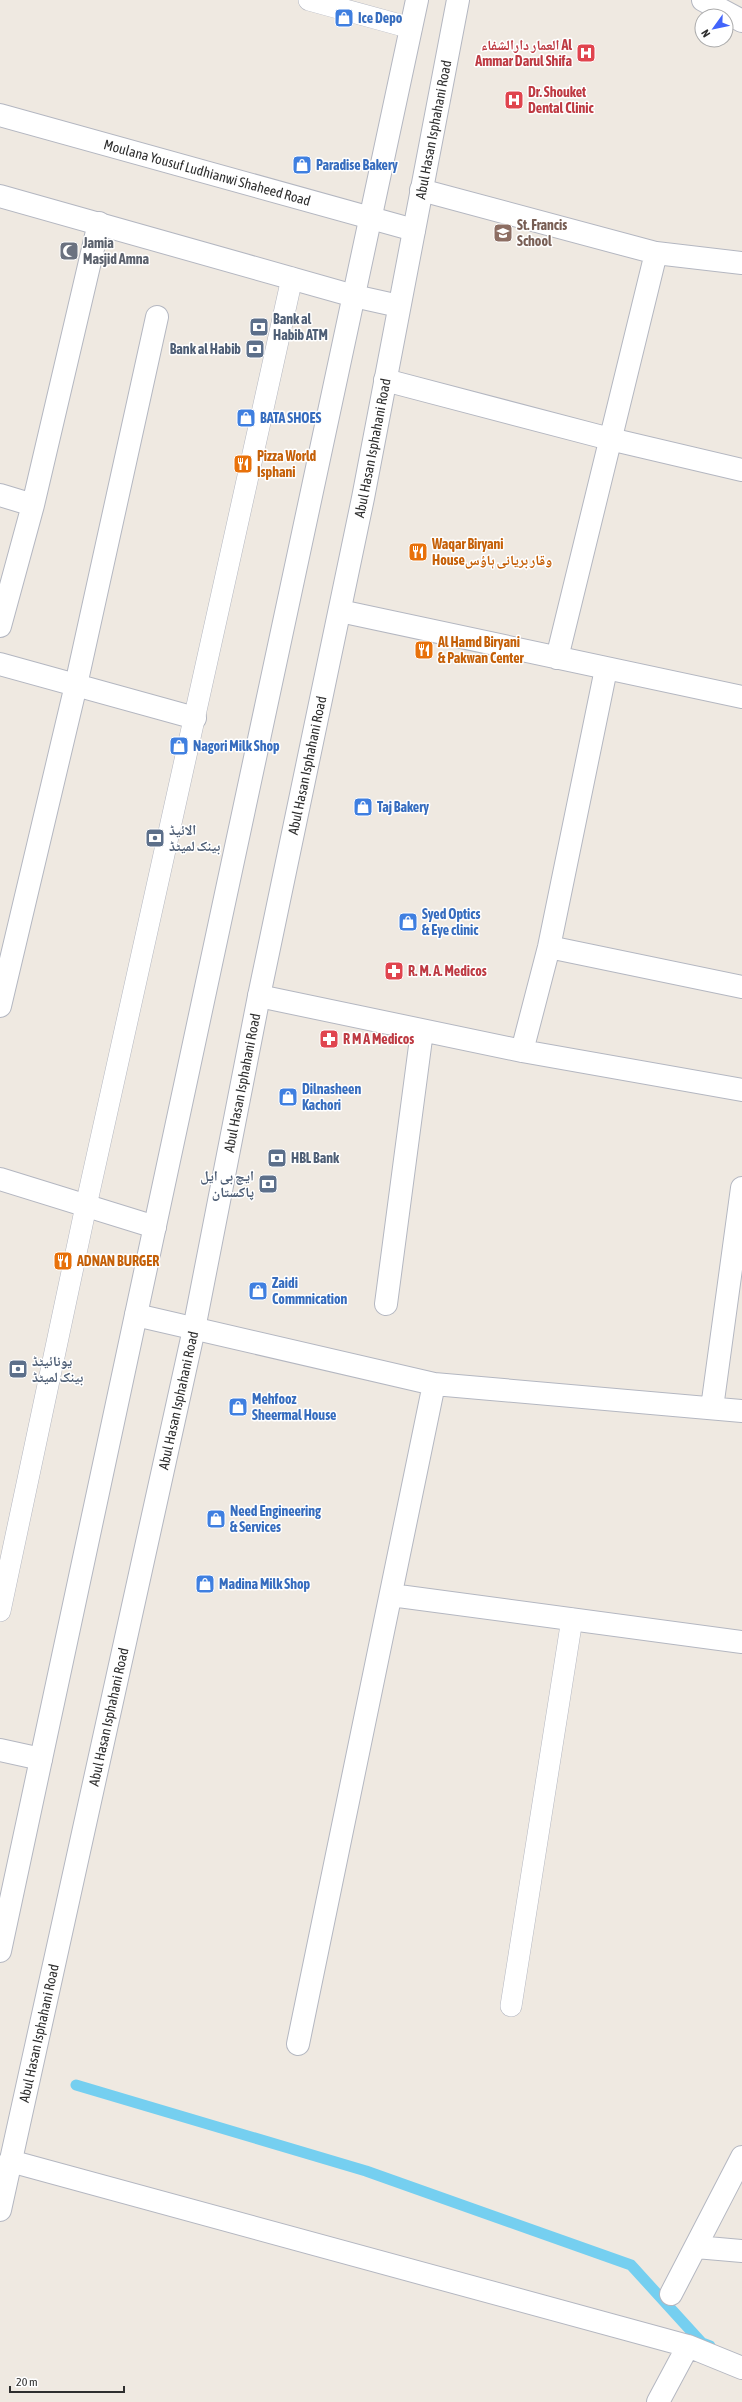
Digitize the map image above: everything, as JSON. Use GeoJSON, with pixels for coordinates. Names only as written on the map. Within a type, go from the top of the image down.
{"type":"FeatureCollection","features":[{"type":"Feature","properties":{"kind":"street"},"geometry":{"type":"LineString","coordinates":[[0,1951],[417,0]]}},
{"type":"Feature","properties":{"kind":"street","name":"Abul Hasan Isphahani Road"},"geometry":{"type":"LineString","coordinates":[[0,2210],[194,1329],[259,996],[340,610],[458,0]]}},
{"type":"Feature","properties":{"kind":"street"},"geometry":{"type":"LineString","coordinates":[[703,0],[742,21]]}},
{"type":"Feature","properties":{"kind":"street","name":"Moulana Yousuf Ludhianwi Shaheed Road"},"geometry":{"type":"LineString","coordinates":[[0,114],[414,230]]}},
{"type":"Feature","properties":{"kind":"street"},"geometry":{"type":"LineString","coordinates":[[421,190],[656,253],[742,263]]}},
{"type":"Feature","properties":{"kind":"street"},"geometry":{"type":"LineString","coordinates":[[0,196],[354,296],[399,306]]}},
{"type":"Feature","properties":{"kind":"street"},"geometry":{"type":"LineString","coordinates":[[0,626],[33,505],[99,223]]}},
{"type":"Feature","properties":{"kind":"street"},"geometry":{"type":"LineString","coordinates":[[557,658],[656,253]]}},
{"type":"Feature","properties":{"kind":"street"},"geometry":{"type":"LineString","coordinates":[[0,1006],[76,686],[157,317]]}},
{"type":"Feature","properties":{"kind":"street"},"geometry":{"type":"LineString","coordinates":[[385,380],[610,439],[742,470]]}},
{"type":"Feature","properties":{"kind":"street"},"geometry":{"type":"LineString","coordinates":[[0,495],[33,505]]}},
{"type":"Feature","properties":{"kind":"street"},"geometry":{"type":"LineString","coordinates":[[340,610],[606,669],[742,697]]}},
{"type":"Feature","properties":{"kind":"street"},"geometry":{"type":"LineString","coordinates":[[0,664],[195,718]]}},
{"type":"Feature","properties":{"kind":"street"},"geometry":{"type":"LineString","coordinates":[[522,1051],[549,947],[606,669]]}},
{"type":"Feature","properties":{"kind":"street"},"geometry":{"type":"LineString","coordinates":[[549,947],[742,987]]}},
{"type":"Feature","properties":{"kind":"street"},"geometry":{"type":"LineString","coordinates":[[259,996],[522,1051],[742,1090]]}},
{"type":"Feature","properties":{"kind":"street"},"geometry":{"type":"LineString","coordinates":[[386,1304],[422,1031]]}},
{"type":"Feature","properties":{"kind":"street"},"geometry":{"type":"LineString","coordinates":[[0,1179],[155,1227]]}},
{"type":"Feature","properties":{"kind":"street"},"geometry":{"type":"LineString","coordinates":[[712,1408],[742,1188]]}},
{"type":"Feature","properties":{"kind":"street"},"geometry":{"type":"LineString","coordinates":[[136,1315],[434,1384],[742,1411]]}},
{"type":"Feature","properties":{"kind":"street"},"geometry":{"type":"LineString","coordinates":[[298,2044],[434,1384]]}},
{"type":"Feature","properties":{"kind":"street"},"geometry":{"type":"LineString","coordinates":[[391,1595],[742,1642]]}},
{"type":"Feature","properties":{"kind":"street"},"geometry":{"type":"LineString","coordinates":[[0,1750],[41,1759]]}},
{"type":"Feature","properties":{"kind":"street"},"geometry":{"type":"LineString","coordinates":[[671,2294],[742,2157]]}},
{"type":"Feature","properties":{"kind":"street"},"geometry":{"type":"LineString","coordinates":[[10,2161],[688,2346],[742,2368]]}},
{"type":"Feature","properties":{"kind":"street"},"geometry":{"type":"LineString","coordinates":[[696,2247],[742,2251]]}},
{"type":"Feature","properties":{"kind":"street"},"geometry":{"type":"LineString","coordinates":[[658,2402],[688,2346]]}},
{"type":"Feature","properties":{"kind":"lane"},"geometry":{"type":"LineString","coordinates":[[309,0],[411,28]]}},
{"type":"Feature","properties":{"kind":"lane"},"geometry":{"type":"LineString","coordinates":[[0,1612],[86,1206],[292,278]]}},
{"type":"Feature","properties":{"kind":"lane"},"geometry":{"type":"LineString","coordinates":[[510,2006],[572,1619]]}},
{"type":"Feature","properties":{"kind":"waterway"},"geometry":{"type":"LineString","coordinates":[[76,2085],[366,2171],[631,2265],[702,2343],[710,2346]]}},
{"type":"Feature","properties":{"kind":"place","name":"Ice Depo"},"geometry":{"type":"Point","coordinates":[344,18]}},
{"type":"Feature","properties":{"kind":"place","name":"العمار دارالشفاء Al Ammar Darul Shifa"},"geometry":{"type":"Point","coordinates":[586,53]}},
{"type":"Feature","properties":{"kind":"place","name":"Dr. Shouket Dental Clinic"},"geometry":{"type":"Point","coordinates":[514,100]}},
{"type":"Feature","properties":{"kind":"place","name":"Paradise Bakery"},"geometry":{"type":"Point","coordinates":[302,165]}},
{"type":"Feature","properties":{"kind":"place","name":"St. Francis School"},"geometry":{"type":"Point","coordinates":[503,233]}},
{"type":"Feature","properties":{"kind":"place","name":"Jamia Masjid Amna"},"geometry":{"type":"Point","coordinates":[69,251]}},
{"type":"Feature","properties":{"kind":"place","name":"Bank al Habib ATM"},"geometry":{"type":"Point","coordinates":[259,327]}},
{"type":"Feature","properties":{"kind":"place","name":"Bank al Habib"},"geometry":{"type":"Point","coordinates":[255,349]}},
{"type":"Feature","properties":{"kind":"place","name":"BATA SHOES"},"geometry":{"type":"Point","coordinates":[246,418]}},
{"type":"Feature","properties":{"kind":"place","name":"Pizza World Isphani"},"geometry":{"type":"Point","coordinates":[243,464]}},
{"type":"Feature","properties":{"kind":"place","name":"Waqar Biryani Houseوقار بریانی ہاؤس"},"geometry":{"type":"Point","coordinates":[418,552]}},
{"type":"Feature","properties":{"kind":"place","name":"Al Hamd Biryani & Pakwan Center"},"geometry":{"type":"Point","coordinates":[424,650]}},
{"type":"Feature","properties":{"kind":"place","name":"Nagori Milk Shop"},"geometry":{"type":"Point","coordinates":[179,746]}},
{"type":"Feature","properties":{"kind":"place","name":"Taj Bakery"},"geometry":{"type":"Point","coordinates":[363,807]}},
{"type":"Feature","properties":{"kind":"place","name":"الائیڈ بینک لمیٹڈ"},"geometry":{"type":"Point","coordinates":[155,838]}},
{"type":"Feature","properties":{"kind":"place","name":"Syed Optics & Eye clinic"},"geometry":{"type":"Point","coordinates":[408,922]}},
{"type":"Feature","properties":{"kind":"place","name":"R. M. A. Medicos"},"geometry":{"type":"Point","coordinates":[394,971]}},
{"type":"Feature","properties":{"kind":"place","name":"R M A Medicos"},"geometry":{"type":"Point","coordinates":[329,1039]}},
{"type":"Feature","properties":{"kind":"place","name":"Dilnasheen Kachori"},"geometry":{"type":"Point","coordinates":[288,1097]}},
{"type":"Feature","properties":{"kind":"place","name":"HBL Bank"},"geometry":{"type":"Point","coordinates":[277,1158]}},
{"type":"Feature","properties":{"kind":"place","name":"ایچ بی ایل پاکستان"},"geometry":{"type":"Point","coordinates":[268,1184]}},
{"type":"Feature","properties":{"kind":"place","name":"ADNAN BURGER"},"geometry":{"type":"Point","coordinates":[63,1261]}},
{"type":"Feature","properties":{"kind":"place","name":"Zaidi Commnication"},"geometry":{"type":"Point","coordinates":[258,1291]}},
{"type":"Feature","properties":{"kind":"place","name":"یونائیٹڈ بینک لمیٹڈ"},"geometry":{"type":"Point","coordinates":[18,1369]}},
{"type":"Feature","properties":{"kind":"place","name":"Mehfooz Sheermal House"},"geometry":{"type":"Point","coordinates":[238,1407]}},
{"type":"Feature","properties":{"kind":"place","name":"Need Engineering & Services"},"geometry":{"type":"Point","coordinates":[216,1519]}},
{"type":"Feature","properties":{"kind":"place","name":"Madina Milk Shop"},"geometry":{"type":"Point","coordinates":[205,1584]}}]}
